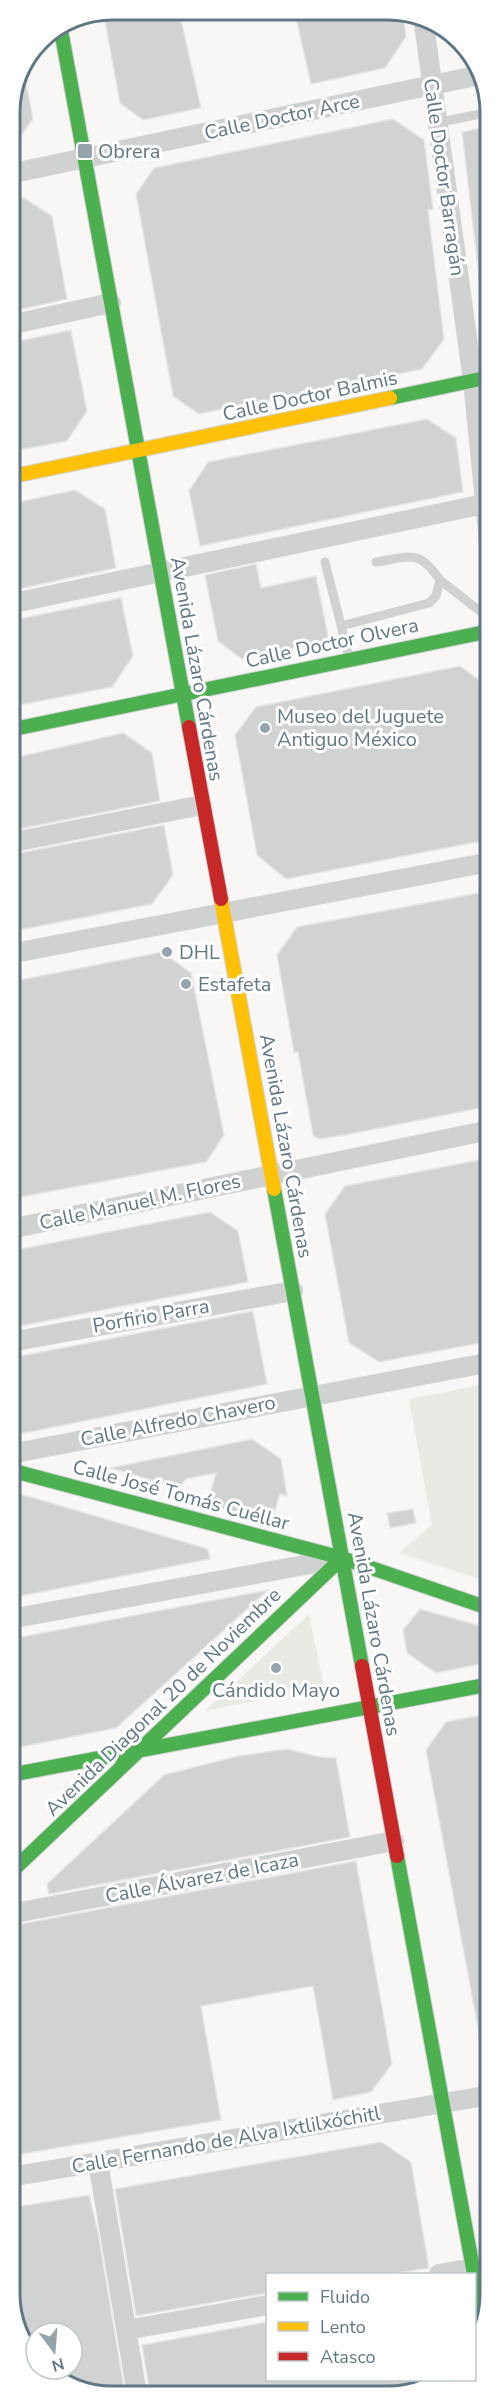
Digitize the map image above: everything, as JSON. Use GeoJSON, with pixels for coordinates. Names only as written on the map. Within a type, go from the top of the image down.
{"type":"FeatureCollection","features":[{"type":"Feature","properties":{"kind":"main road","name":"Avenida Lázaro Cárdenas"},"geometry":{"type":"LineString","coordinates":[[62,34],[474,2273]]}},
{"type":"Feature","properties":{"kind":"main road","name":"Calle Doctor Balmis"},"geometry":{"type":"LineString","coordinates":[[20,475],[481,379]]}},
{"type":"Feature","properties":{"kind":"main road","name":"Calle Doctor Olvera"},"geometry":{"type":"LineString","coordinates":[[20,728],[481,633]]}},
{"type":"Feature","properties":{"kind":"main road","name":"Calle José Tomás Cuéllar"},"geometry":{"type":"LineString","coordinates":[[20,1473],[342,1558],[480,1605]]}},
{"type":"Feature","properties":{"kind":"main road","name":"Avenida Diagonal 20 de Noviembre"},"geometry":{"type":"LineString","coordinates":[[20,1864],[142,1751],[342,1558]]}},
{"type":"Feature","properties":{"kind":"main road"},"geometry":{"type":"LineString","coordinates":[[20,1773],[480,1686]]}},
{"type":"Feature","properties":{"kind":"main road","name":"Avenida Lázaro Cárdenas"},"geometry":{"type":"LineString","coordinates":[[476,2284],[479,2303]]}},
{"type":"Feature","properties":{"kind":"street","name":"Calle Doctor Barragán"},"geometry":{"type":"LineString","coordinates":[[424,27],[470,353],[481,377]]}},
{"type":"Feature","properties":{"kind":"street","name":"Calle Doctor Arce"},"geometry":{"type":"LineString","coordinates":[[20,172],[473,76]]}},
{"type":"Feature","properties":{"kind":"street"},"geometry":{"type":"LineString","coordinates":[[20,323],[111,303]]}},
{"type":"Feature","properties":{"kind":"street"},"geometry":{"type":"LineString","coordinates":[[20,602],[481,505]]}},
{"type":"Feature","properties":{"kind":"street"},"geometry":{"type":"LineString","coordinates":[[20,841],[202,805]]}},
{"type":"Feature","properties":{"kind":"street"},"geometry":{"type":"LineString","coordinates":[[20,952],[481,864]]}},
{"type":"Feature","properties":{"kind":"street","name":"Calle Manuel M. Flores"},"geometry":{"type":"LineString","coordinates":[[20,1227],[481,1132]]}},
{"type":"Feature","properties":{"kind":"street","name":"Porfirio Parra"},"geometry":{"type":"LineString","coordinates":[[20,1340],[293,1291]]}},
{"type":"Feature","properties":{"kind":"street","name":"Calle Alfredo Chavero"},"geometry":{"type":"LineString","coordinates":[[20,1452],[480,1364]]}},
{"type":"Feature","properties":{"kind":"street"},"geometry":{"type":"LineString","coordinates":[[20,1617],[342,1558]]}},
{"type":"Feature","properties":{"kind":"street","name":"Calle Álvarez de Icaza"},"geometry":{"type":"LineString","coordinates":[[20,1912],[394,1841]]}},
{"type":"Feature","properties":{"kind":"street","name":"Calle Fernando de Alva Ixtlilxóchitl"},"geometry":{"type":"LineString","coordinates":[[20,2175],[480,2097]]}},
{"type":"Feature","properties":{"kind":"street"},"geometry":{"type":"LineString","coordinates":[[98,2162],[136,2386]]}},
{"type":"Feature","properties":{"kind":"street"},"geometry":{"type":"LineString","coordinates":[[126,2330],[266,2305]]}},
{"type":"Feature","properties":{"kind":"lane"},"geometry":{"type":"LineString","coordinates":[[436,123],[481,114]]}},
{"type":"Feature","properties":{"kind":"lane"},"geometry":{"type":"LineString","coordinates":[[470,353],[481,350]]}},
{"type":"Feature","properties":{"kind":"lane"},"geometry":{"type":"LineString","coordinates":[[376,562],[414,556],[427,561],[440,580],[481,612]]}},
{"type":"Feature","properties":{"kind":"lane"},"geometry":{"type":"LineString","coordinates":[[325,562],[350,659]]}},
{"type":"Feature","properties":{"kind":"lane"},"geometry":{"type":"LineString","coordinates":[[341,626],[429,603],[436,596],[440,580]]}},
{"type":"Feature","properties":{"kind":"shaded area"},"geometry":{"type":"Polygon","coordinates":[[[480,1385],[480,1580],[399,1553],[432,1525],[409,1399],[480,1385]]]}},
{"type":"Feature","properties":{"kind":"shaded area"},"geometry":{"type":"Polygon","coordinates":[[[309,1614],[324,1687],[205,1711],[309,1614]]]}},
{"type":"Feature","properties":{"kind":"building"},"geometry":{"type":"Polygon","coordinates":[[[181,19],[201,108],[143,120],[120,103],[105,20],[181,19]]]}},
{"type":"Feature","properties":{"kind":"building"},"geometry":{"type":"Polygon","coordinates":[[[296,19],[404,21],[406,37],[385,68],[311,84],[296,19]]]}},
{"type":"Feature","properties":{"kind":"building"},"geometry":{"type":"Polygon","coordinates":[[[26,80],[33,119],[20,137],[21,94],[26,80]]]}},
{"type":"Feature","properties":{"kind":"building"},"geometry":{"type":"Polygon","coordinates":[[[393,119],[424,140],[433,209],[428,210],[444,339],[422,369],[199,414],[173,396],[136,194],[154,168],[393,119]]]}},
{"type":"Feature","properties":{"kind":"building"},"geometry":{"type":"Polygon","coordinates":[[[481,128],[481,293],[462,132],[481,128]]]}},
{"type":"Feature","properties":{"kind":"building"},"geometry":{"type":"Polygon","coordinates":[[[24,198],[52,216],[67,299],[20,310],[20,199],[24,198]]]}},
{"type":"Feature","properties":{"kind":"building"},"geometry":{"type":"Polygon","coordinates":[[[71,330],[87,411],[67,441],[20,450],[20,341],[71,330]]]}},
{"type":"Feature","properties":{"kind":"building"},"geometry":{"type":"Polygon","coordinates":[[[427,419],[456,438],[463,492],[200,546],[189,491],[208,462],[427,419]]]}},
{"type":"Feature","properties":{"kind":"building"},"geometry":{"type":"Polygon","coordinates":[[[75,490],[105,509],[116,568],[20,589],[20,502],[75,490]]]}},
{"type":"Feature","properties":{"kind":"building"},"geometry":{"type":"Polygon","coordinates":[[[256,564],[261,588],[316,576],[329,641],[242,659],[218,641],[205,575],[256,564]]]}},
{"type":"Feature","properties":{"kind":"building"},"geometry":{"type":"Polygon","coordinates":[[[121,598],[133,656],[112,687],[20,705],[20,619],[121,598]]]}},
{"type":"Feature","properties":{"kind":"building"},"geometry":{"type":"Polygon","coordinates":[[[460,666],[481,681],[481,841],[286,879],[257,855],[235,735],[256,707],[460,666]]]}},
{"type":"Feature","properties":{"kind":"building"},"geometry":{"type":"Polygon","coordinates":[[[123,733],[152,753],[160,801],[20,829],[20,756],[123,733]]]}},
{"type":"Feature","properties":{"kind":"building"},"geometry":{"type":"Polygon","coordinates":[[[164,825],[173,875],[152,904],[20,930],[20,853],[164,825]]]}},
{"type":"Feature","properties":{"kind":"building"},"geometry":{"type":"Polygon","coordinates":[[[481,893],[481,1108],[345,1135],[319,1139],[313,1135],[298,1052],[294,1053],[277,955],[297,927],[481,893]]]}},
{"type":"Feature","properties":{"kind":"building"},"geometry":{"type":"Polygon","coordinates":[[[162,952],[191,973],[224,1135],[206,1162],[20,1197],[20,980],[162,952]]]}},
{"type":"Feature","properties":{"kind":"building"},"geometry":{"type":"Polygon","coordinates":[[[481,1160],[480,1343],[379,1362],[349,1343],[325,1214],[345,1186],[481,1160]]]}},
{"type":"Feature","properties":{"kind":"building"},"geometry":{"type":"Polygon","coordinates":[[[210,1212],[238,1231],[248,1282],[20,1326],[20,1249],[210,1212]]]}},
{"type":"Feature","properties":{"kind":"building"},"geometry":{"type":"Polygon","coordinates":[[[253,1311],[267,1384],[20,1434],[20,1356],[253,1311]]]}},
{"type":"Feature","properties":{"kind":"building"},"geometry":{"type":"Polygon","coordinates":[[[252,1439],[281,1459],[287,1496],[280,1494],[271,1523],[207,1504],[216,1473],[186,1479],[179,1488],[110,1468],[252,1439]]]}},
{"type":"Feature","properties":{"kind":"building"},"geometry":{"type":"Polygon","coordinates":[[[20,1494],[208,1549],[210,1559],[20,1596],[20,1494]]]}},
{"type":"Feature","properties":{"kind":"building"},"geometry":{"type":"Polygon","coordinates":[[[413,1509],[416,1523],[390,1528],[387,1513],[413,1509]]]}},
{"type":"Feature","properties":{"kind":"building"},"geometry":{"type":"Polygon","coordinates":[[[268,1590],[116,1728],[20,1747],[20,1637],[268,1590]]]}},
{"type":"Feature","properties":{"kind":"building"},"geometry":{"type":"Polygon","coordinates":[[[420,1609],[480,1626],[480,1664],[436,1673],[407,1653],[403,1630],[420,1609]]]}},
{"type":"Feature","properties":{"kind":"building"},"geometry":{"type":"Polygon","coordinates":[[[480,1715],[480,2039],[426,1750],[446,1722],[480,1715]]]}},
{"type":"Feature","properties":{"kind":"building"},"geometry":{"type":"Polygon","coordinates":[[[287,1749],[320,1757],[336,1758],[350,1837],[49,1894],[47,1884],[164,1775],[238,1756],[287,1749]]]}},
{"type":"Feature","properties":{"kind":"building"},"geometry":{"type":"Polygon","coordinates":[[[356,1861],[392,2064],[371,2092],[333,2100],[313,1986],[201,2006],[221,2120],[20,2154],[20,1924],[356,1861]]]}},
{"type":"Feature","properties":{"kind":"building"},"geometry":{"type":"Polygon","coordinates":[[[381,2142],[411,2162],[429,2268],[399,2273],[266,2273],[266,2293],[136,2316],[115,2189],[381,2142]]]}},
{"type":"Feature","properties":{"kind":"building"},"geometry":{"type":"Polygon","coordinates":[[[89,2195],[98,2232],[124,2386],[94,2384],[84,2381],[84,2321],[24,2321],[20,2305],[20,2206],[89,2195]]]}},
{"type":"Feature","properties":{"kind":"building"},"geometry":{"type":"Polygon","coordinates":[[[266,2322],[266,2381],[418,2381],[388,2386],[149,2386],[142,2345],[266,2322]]]}},
{"type":"Feature","properties":{"kind":"traffic: fast"},"geometry":{"type":"LineString","coordinates":[[62,34],[189,727]]}},
{"type":"Feature","properties":{"kind":"traffic: fast"},"geometry":{"type":"LineString","coordinates":[[390,398],[481,379]]}},
{"type":"Feature","properties":{"kind":"traffic: fast"},"geometry":{"type":"LineString","coordinates":[[20,728],[481,633]]}},
{"type":"Feature","properties":{"kind":"traffic: fast"},"geometry":{"type":"LineString","coordinates":[[274,1189],[362,1666]]}},
{"type":"Feature","properties":{"kind":"traffic: fast"},"geometry":{"type":"LineString","coordinates":[[20,1473],[342,1558],[480,1605]]}},
{"type":"Feature","properties":{"kind":"traffic: fast"},"geometry":{"type":"LineString","coordinates":[[20,1864],[342,1558]]}},
{"type":"Feature","properties":{"kind":"traffic: fast"},"geometry":{"type":"LineString","coordinates":[[20,1773],[480,1686]]}},
{"type":"Feature","properties":{"kind":"traffic: fast"},"geometry":{"type":"LineString","coordinates":[[397,1856],[474,2273]]}},
{"type":"Feature","properties":{"kind":"traffic: fast"},"geometry":{"type":"LineString","coordinates":[[476,2286],[479,2304]]}},
{"type":"Feature","properties":{"kind":"traffic: slow"},"geometry":{"type":"LineString","coordinates":[[20,475],[390,398]]}},
{"type":"Feature","properties":{"kind":"traffic: slow"},"geometry":{"type":"LineString","coordinates":[[221,899],[274,1189]]}},
{"type":"Feature","properties":{"kind":"traffic: jam"},"geometry":{"type":"LineString","coordinates":[[189,727],[221,899]]}},
{"type":"Feature","properties":{"kind":"traffic: jam"},"geometry":{"type":"LineString","coordinates":[[362,1666],[397,1856]]}},
{"type":"Feature","properties":{"kind":"place","name":"Obrera"},"geometry":{"type":"Point","coordinates":[85,151]}},
{"type":"Feature","properties":{"kind":"place","name":"Museo del Juguete Antiguo México"},"geometry":{"type":"Point","coordinates":[265,728]}},
{"type":"Feature","properties":{"kind":"place","name":"DHL"},"geometry":{"type":"Point","coordinates":[167,952]}},
{"type":"Feature","properties":{"kind":"place","name":"Estafeta"},"geometry":{"type":"Point","coordinates":[186,984]}},
{"type":"Feature","properties":{"kind":"place","name":"Cándido Mayo"},"geometry":{"type":"Point","coordinates":[276,1668]}}]}
